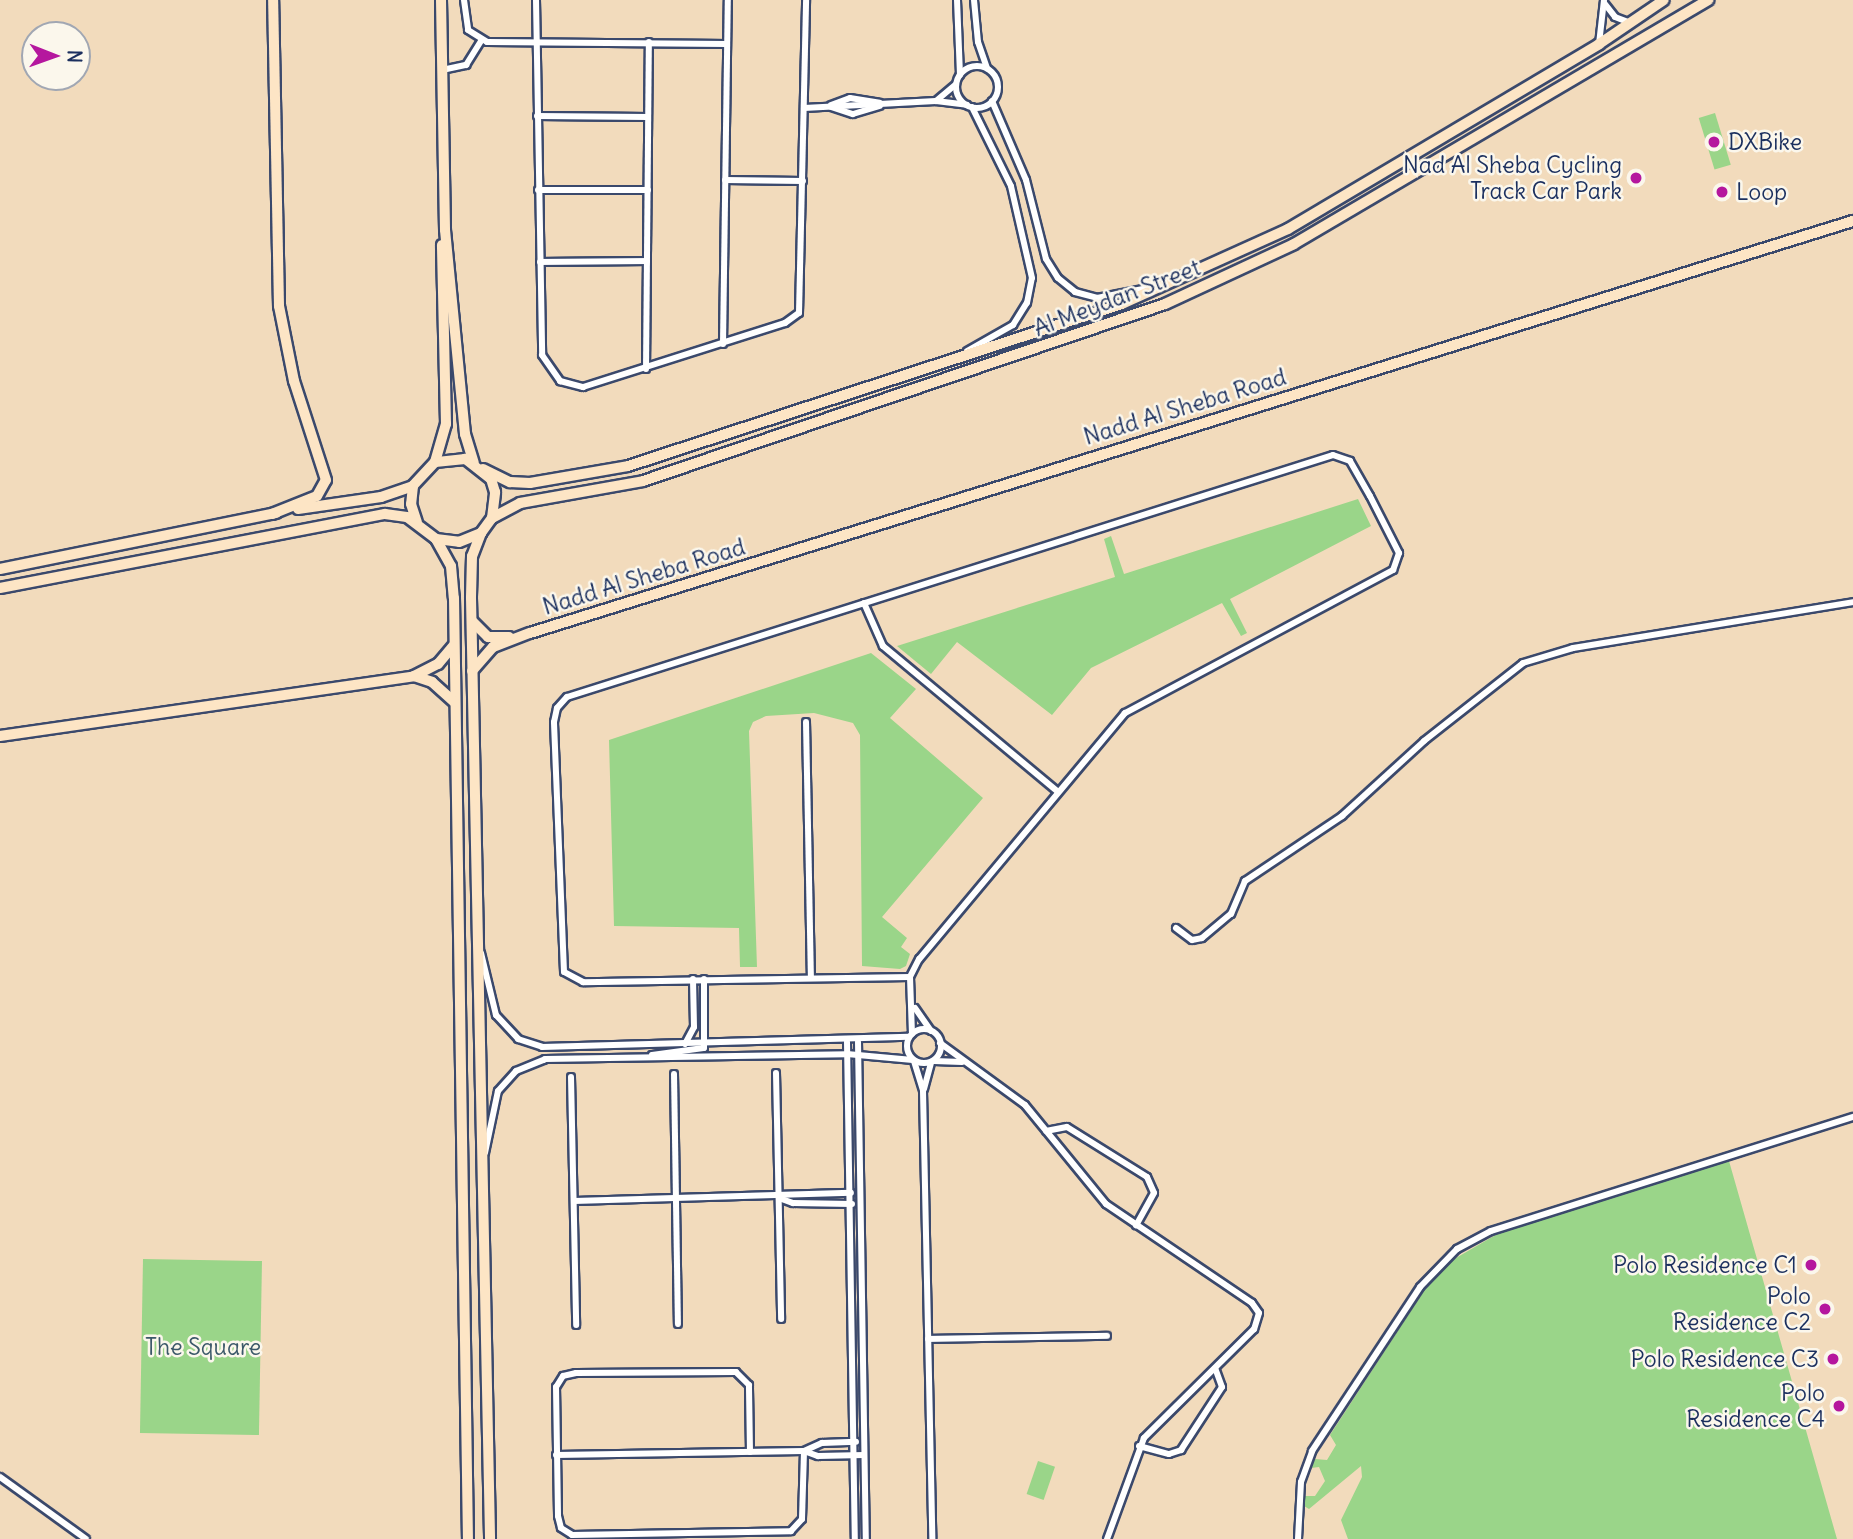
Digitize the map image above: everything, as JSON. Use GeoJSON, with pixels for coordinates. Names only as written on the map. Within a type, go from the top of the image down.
{"type":"FeatureCollection","features":[{"type":"Feature","properties":{"kind":"street"},"geometry":{"type":"LineString","coordinates":[[272,514],[317,496],[326,480],[294,381],[281,319],[273,0]]}},
{"type":"Feature","properties":{"kind":"street"},"geometry":{"type":"LineString","coordinates":[[441,0],[445,230],[465,434],[479,466],[495,492],[492,518],[481,533],[472,556],[471,620],[490,1539]]}},
{"type":"Feature","properties":{"kind":"street"},"geometry":{"type":"LineString","coordinates":[[464,0],[465,24],[481,41],[727,44]]}},
{"type":"Feature","properties":{"kind":"street"},"geometry":{"type":"LineString","coordinates":[[536,0],[542,355],[553,376],[583,387],[723,344],[790,321],[799,313],[806,0]]}},
{"type":"Feature","properties":{"kind":"street"},"geometry":{"type":"LineString","coordinates":[[723,344],[728,0]]}},
{"type":"Feature","properties":{"kind":"street"},"geometry":{"type":"LineString","coordinates":[[936,101],[956,84],[960,75],[957,0]]}},
{"type":"Feature","properties":{"kind":"street"},"geometry":{"type":"LineString","coordinates":[[974,0],[978,42],[987,68],[998,84],[992,101],[1026,180],[1046,259],[1058,278],[1082,295],[1104,299],[1167,285]]}},
{"type":"Feature","properties":{"kind":"street","name":"Al Meydan Street"},"geometry":{"type":"LineString","coordinates":[[479,466],[520,483],[606,471],[960,359],[1167,285],[1288,229],[1599,44],[1664,0]]}},
{"type":"Feature","properties":{"kind":"street","name":"Al Meydan Street"},"geometry":{"type":"LineString","coordinates":[[492,518],[520,503],[643,481],[1174,300],[1294,244],[1708,0]]}},
{"type":"Feature","properties":{"kind":"street"},"geometry":{"type":"LineString","coordinates":[[1604,1],[1615,17],[1633,23]]}},
{"type":"Feature","properties":{"kind":"street"},"geometry":{"type":"LineString","coordinates":[[1599,44],[1604,1]]}},
{"type":"Feature","properties":{"kind":"street"},"geometry":{"type":"LineString","coordinates":[[442,70],[466,65],[481,41]]}},
{"type":"Feature","properties":{"kind":"street"},"geometry":{"type":"LineString","coordinates":[[646,369],[649,42]]}},
{"type":"Feature","properties":{"kind":"street"},"geometry":{"type":"LineString","coordinates":[[960,75],[972,66],[987,68]]}},
{"type":"Feature","properties":{"kind":"street"},"geometry":{"type":"LineString","coordinates":[[956,84],[957,94],[970,106],[1011,186],[1032,278],[1027,303],[1013,325],[960,359]]}},
{"type":"Feature","properties":{"kind":"street"},"geometry":{"type":"LineString","coordinates":[[804,108],[936,101],[970,106],[992,101]]}},
{"type":"Feature","properties":{"kind":"street"},"geometry":{"type":"LineString","coordinates":[[537,116],[649,117]]}},
{"type":"Feature","properties":{"kind":"street"},"geometry":{"type":"LineString","coordinates":[[725,180],[803,181]]}},
{"type":"Feature","properties":{"kind":"street"},"geometry":{"type":"LineString","coordinates":[[538,190],[648,190]]}},
{"type":"Feature","properties":{"kind":"street","name":"Nadd Al Sheba Road"},"geometry":{"type":"LineString","coordinates":[[472,671],[493,648],[530,633],[1853,221]]}},
{"type":"Feature","properties":{"kind":"street"},"geometry":{"type":"LineString","coordinates":[[0,569],[272,514],[381,497],[414,486],[435,462],[446,424],[440,268],[445,230]]}},
{"type":"Feature","properties":{"kind":"street"},"geometry":{"type":"LineString","coordinates":[[540,262],[647,261]]}},
{"type":"Feature","properties":{"kind":"street"},"geometry":{"type":"LineString","coordinates":[[910,977],[811,976],[583,982],[564,972],[557,708],[574,695],[1326,456],[1339,455],[1350,461],[1396,548],[1399,559],[1393,570],[1133,707],[1057,791],[919,959],[910,977],[914,1007],[907,1049],[914,1060],[923,1091],[932,1539]]}},
{"type":"Feature","properties":{"kind":"street"},"geometry":{"type":"LineString","coordinates":[[435,462],[454,457],[479,466]]}},
{"type":"Feature","properties":{"kind":"street"},"geometry":{"type":"LineString","coordinates":[[414,486],[411,504],[417,522]]}},
{"type":"Feature","properties":{"kind":"street"},"geometry":{"type":"LineString","coordinates":[[0,588],[327,523],[385,514],[417,522],[436,539],[453,573],[468,1539]]}},
{"type":"Feature","properties":{"kind":"street"},"geometry":{"type":"LineString","coordinates":[[436,539],[459,542],[481,533]]}},
{"type":"Feature","properties":{"kind":"street"},"geometry":{"type":"LineString","coordinates":[[1176,928],[1192,940],[1202,937],[1231,914],[1245,881],[1342,816],[1424,741],[1523,663],[1573,648],[1853,601]]}},
{"type":"Feature","properties":{"kind":"street"},"geometry":{"type":"LineString","coordinates":[[864,603],[883,646],[1057,791]]}},
{"type":"Feature","properties":{"kind":"street","name":"Nadd Al Sheba Road"},"geometry":{"type":"LineString","coordinates":[[471,620],[482,634],[496,639],[530,633]]}},
{"type":"Feature","properties":{"kind":"street"},"geometry":{"type":"LineString","coordinates":[[0,736],[414,676],[438,664],[454,645]]}},
{"type":"Feature","properties":{"kind":"street"},"geometry":{"type":"LineString","coordinates":[[414,676],[432,682],[454,702]]}},
{"type":"Feature","properties":{"kind":"street"},"geometry":{"type":"LineString","coordinates":[[806,722],[811,976]]}},
{"type":"Feature","properties":{"kind":"street"},"geometry":{"type":"LineString","coordinates":[[479,948],[492,1009],[505,1027],[526,1042],[569,1048],[858,1042],[932,1031]]}},
{"type":"Feature","properties":{"kind":"street"},"geometry":{"type":"LineString","coordinates":[[684,1045],[694,1027],[693,979]]}},
{"type":"Feature","properties":{"kind":"street"},"geometry":{"type":"LineString","coordinates":[[651,1056],[659,1052],[702,1050],[705,1045],[704,979]]}},
{"type":"Feature","properties":{"kind":"street"},"geometry":{"type":"LineString","coordinates":[[914,1007],[940,1043],[1020,1101],[1093,1192],[1136,1225],[1256,1307],[1258,1325],[1157,1422],[1139,1446],[1107,1539]]}},
{"type":"Feature","properties":{"kind":"street"},"geometry":{"type":"LineString","coordinates":[[847,1042],[855,1539]]}},
{"type":"Feature","properties":{"kind":"street"},"geometry":{"type":"LineString","coordinates":[[858,1042],[866,1539]]}},
{"type":"Feature","properties":{"kind":"street"},"geometry":{"type":"LineString","coordinates":[[923,1091],[931,1062],[940,1043]]}},
{"type":"Feature","properties":{"kind":"street"},"geometry":{"type":"LineString","coordinates":[[482,1161],[495,1097],[516,1071],[554,1058],[858,1054],[931,1062],[964,1062]]}},
{"type":"Feature","properties":{"kind":"street"},"geometry":{"type":"LineString","coordinates":[[776,1073],[780,1319]]}},
{"type":"Feature","properties":{"kind":"street"},"geometry":{"type":"LineString","coordinates":[[674,1074],[678,1324]]}},
{"type":"Feature","properties":{"kind":"street"},"geometry":{"type":"LineString","coordinates":[[572,1077],[576,1325]]}},
{"type":"Feature","properties":{"kind":"street"},"geometry":{"type":"LineString","coordinates":[[1298,1539],[1301,1482],[1312,1451],[1420,1287],[1457,1249],[1491,1231],[1853,1117]]}},
{"type":"Feature","properties":{"kind":"street"},"geometry":{"type":"LineString","coordinates":[[1046,1131],[1067,1127],[1151,1181],[1152,1199],[1136,1225]]}},
{"type":"Feature","properties":{"kind":"street"},"geometry":{"type":"LineString","coordinates":[[574,1201],[779,1198],[860,1193]]}},
{"type":"Feature","properties":{"kind":"street"},"geometry":{"type":"LineString","coordinates":[[779,1198],[793,1203],[860,1204]]}},
{"type":"Feature","properties":{"kind":"street"},"geometry":{"type":"LineString","coordinates":[[928,1339],[1107,1336]]}},
{"type":"Feature","properties":{"kind":"street"},"geometry":{"type":"LineString","coordinates":[[1139,1446],[1169,1454],[1181,1450],[1222,1387],[1215,1368]]}},
{"type":"Feature","properties":{"kind":"street"},"geometry":{"type":"LineString","coordinates":[[750,1452],[748,1385],[736,1372],[576,1373],[563,1376],[556,1387],[558,1522],[566,1532],[579,1535],[790,1531],[802,1520],[804,1451]]}},
{"type":"Feature","properties":{"kind":"street"},"geometry":{"type":"LineString","coordinates":[[804,1451],[822,1443],[864,1442]]}},
{"type":"Feature","properties":{"kind":"street"},"geometry":{"type":"LineString","coordinates":[[556,1455],[804,1451],[864,1455]]}},
{"type":"Feature","properties":{"kind":"street"},"geometry":{"type":"LineString","coordinates":[[0,1478],[86,1539]]}},
{"type":"Feature","properties":{"kind":"green space","name":"DXBike"},"geometry":{"type":"Polygon","coordinates":[[[1715,113],[1731,165],[1715,170],[1699,118],[1715,113]]]}},
{"type":"Feature","properties":{"kind":"green space"},"geometry":{"type":"Polygon","coordinates":[[[1358,499],[1371,526],[1230,599],[1247,633],[1241,636],[1222,603],[1091,668],[1052,715],[957,642],[931,674],[897,646],[1115,577],[1104,539],[1111,536],[1124,574],[1358,499]]]}},
{"type":"Feature","properties":{"kind":"green space"},"geometry":{"type":"Polygon","coordinates":[[[871,653],[916,689],[890,718],[983,798],[882,917],[907,938],[901,947],[910,954],[906,966],[900,969],[862,966],[860,735],[853,723],[814,713],[766,716],[753,722],[749,731],[757,967],[740,967],[739,928],[614,926],[609,740],[871,653]]]}},
{"type":"Feature","properties":{"kind":"green space"},"geometry":{"type":"Polygon","coordinates":[[[1729,1161],[1837,1539],[1348,1539],[1341,1520],[1362,1477],[1361,1466],[1309,1509],[1304,1506],[1305,1496],[1315,1496],[1325,1481],[1319,1467],[1311,1468],[1315,1459],[1327,1460],[1336,1445],[1330,1435],[1427,1286],[1449,1262],[1499,1233],[1729,1161]]]}},
{"type":"Feature","properties":{"kind":"green space","name":"The Square"},"geometry":{"type":"Polygon","coordinates":[[[143,1259],[262,1261],[259,1435],[140,1433],[143,1259]]]}},
{"type":"Feature","properties":{"kind":"green space"},"geometry":{"type":"Polygon","coordinates":[[[1038,1461],[1055,1467],[1044,1500],[1027,1494],[1038,1461]]]}},
{"type":"Feature","properties":{"kind":"place","name":"DXBike"},"geometry":{"type":"Point","coordinates":[1714,142]}},
{"type":"Feature","properties":{"kind":"place","name":"Nad Al Sheba Cycling Track Car Park"},"geometry":{"type":"Point","coordinates":[1636,178]}},
{"type":"Feature","properties":{"kind":"place","name":"Loop"},"geometry":{"type":"Point","coordinates":[1722,192]}},
{"type":"Feature","properties":{"kind":"place","name":"Polo Residence C1"},"geometry":{"type":"Point","coordinates":[1811,1265]}},
{"type":"Feature","properties":{"kind":"place","name":"Polo Residence C2"},"geometry":{"type":"Point","coordinates":[1825,1309]}},
{"type":"Feature","properties":{"kind":"place","name":"Polo Residence C3"},"geometry":{"type":"Point","coordinates":[1833,1359]}},
{"type":"Feature","properties":{"kind":"place","name":"Polo Residence C4"},"geometry":{"type":"Point","coordinates":[1839,1406]}}]}
